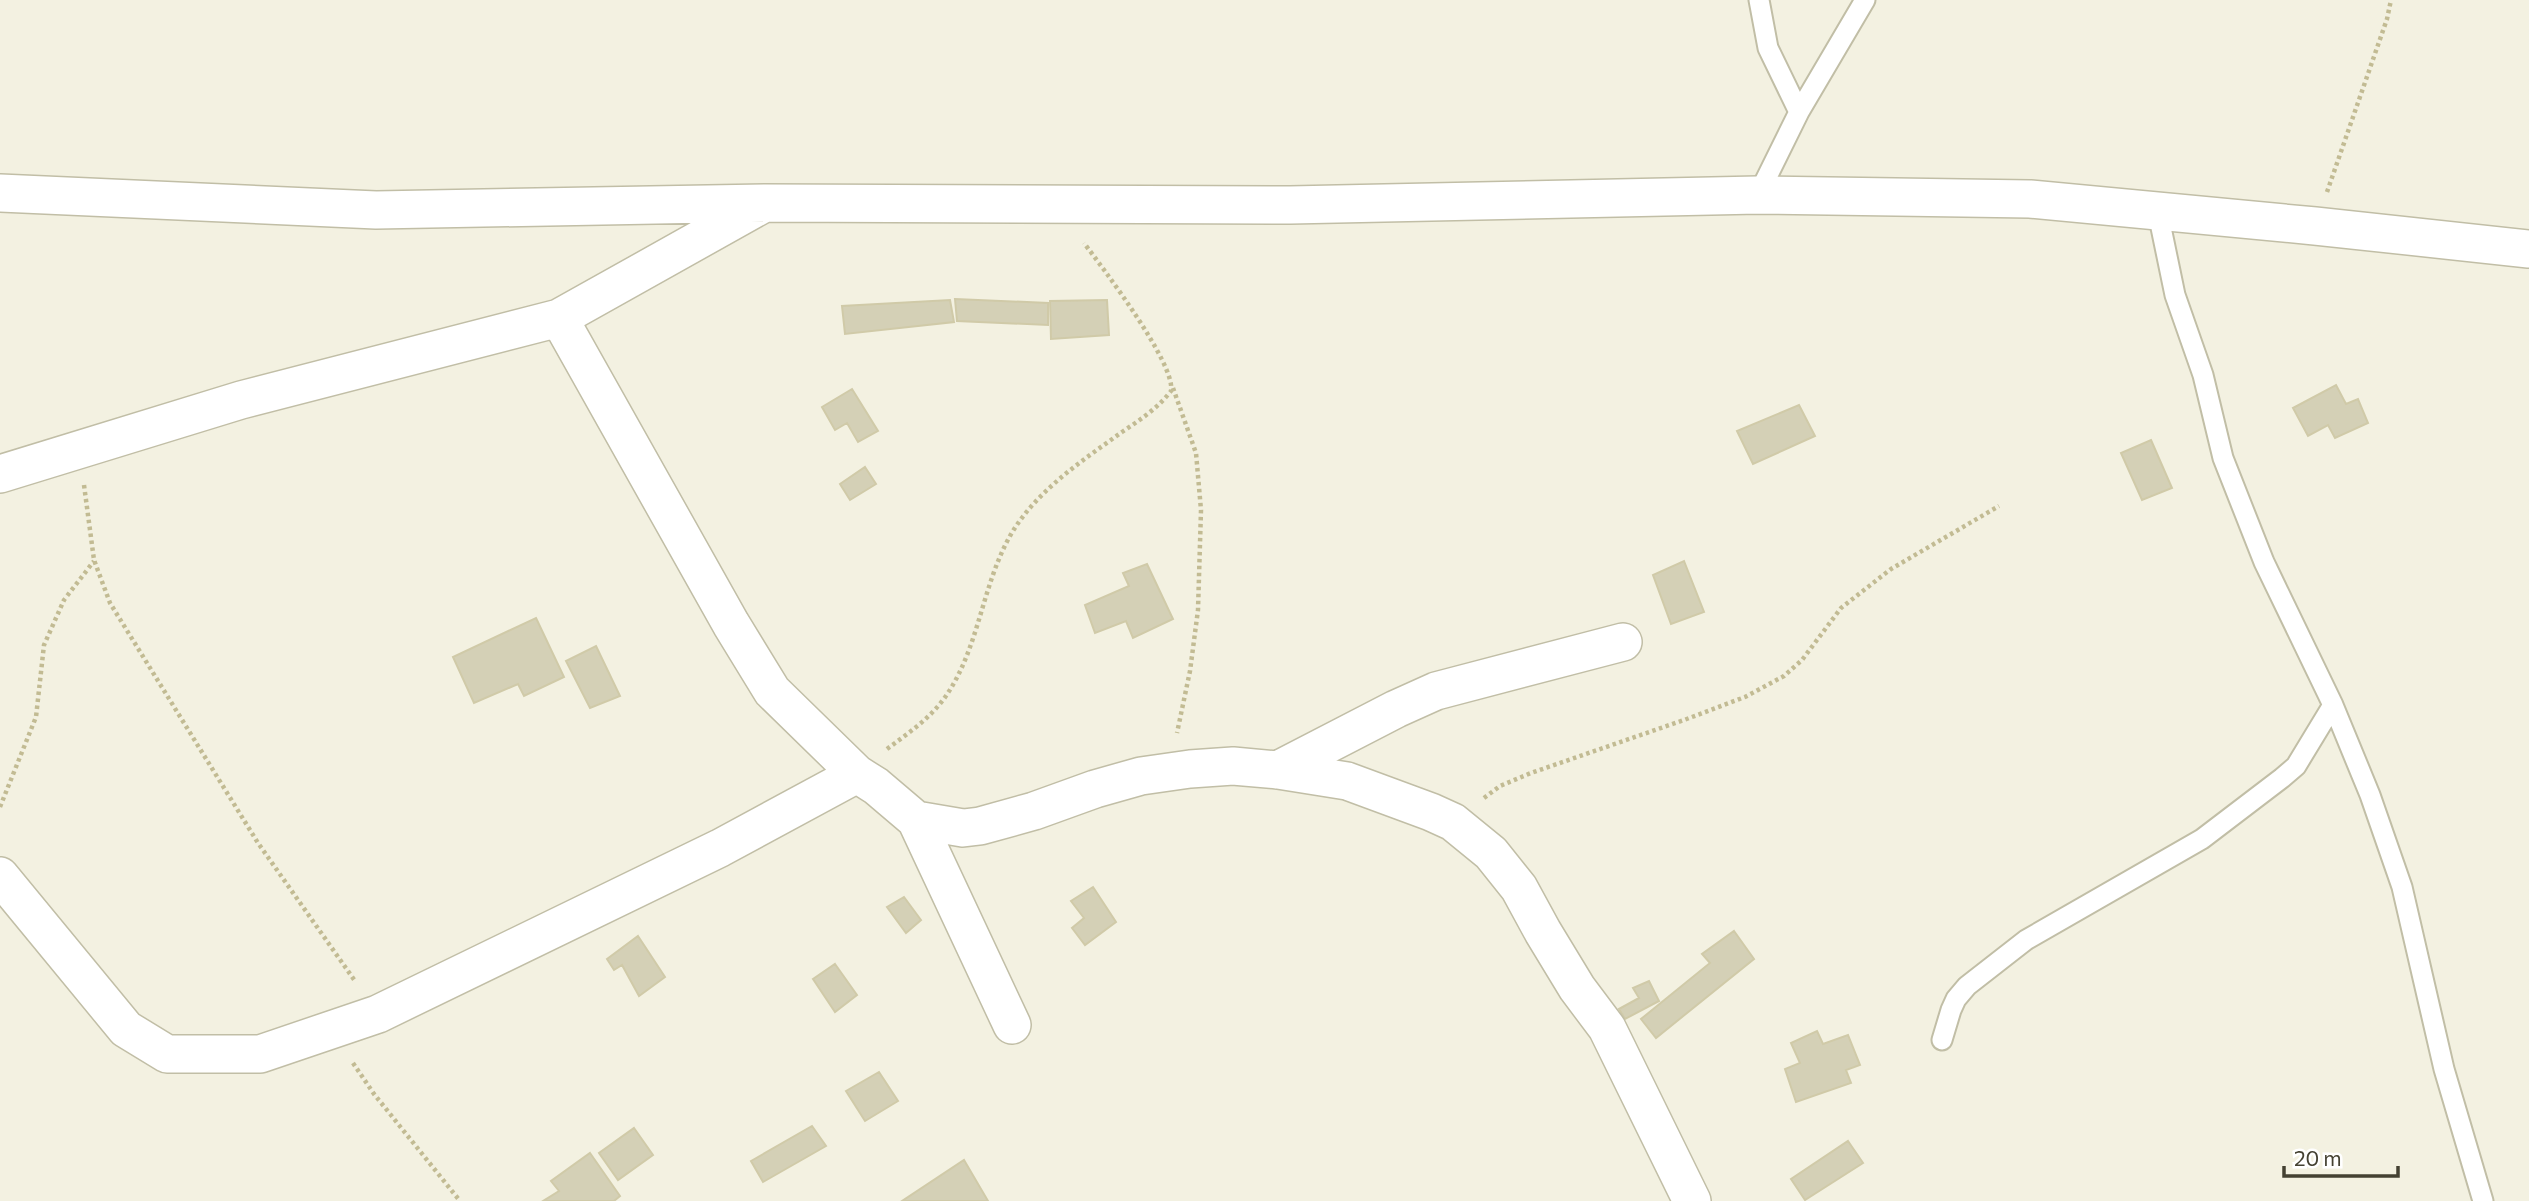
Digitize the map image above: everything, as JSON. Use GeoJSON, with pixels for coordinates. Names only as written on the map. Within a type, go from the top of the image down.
{"type":"FeatureCollection","features":[{"type":"Feature","properties":{"kind":"street"},"geometry":{"type":"LineString","coordinates":[[5,190],[376,210],[765,203],[1304,205],[1758,195],[2030,200],[2529,249]]}},
{"type":"Feature","properties":{"kind":"street"},"geometry":{"type":"LineString","coordinates":[[0,474],[241,400],[559,318],[765,203]]}},
{"type":"Feature","properties":{"kind":"street"},"geometry":{"type":"LineString","coordinates":[[559,318],[731,624],[772,691],[856,774],[876,786],[916,820],[1012,1025]]}},
{"type":"Feature","properties":{"kind":"street"},"geometry":{"type":"LineString","coordinates":[[1278,770],[1436,691],[1623,642]]}},
{"type":"Feature","properties":{"kind":"street"},"geometry":{"type":"LineString","coordinates":[[916,820],[943,826],[980,826],[1034,811],[1095,789],[1169,771],[1233,766],[1347,781],[1431,811],[1453,822],[1491,853],[1520,888],[1577,988],[1608,1028],[1692,1201]]}},
{"type":"Feature","properties":{"kind":"street"},"geometry":{"type":"LineString","coordinates":[[0,876],[126,1030],[167,1054],[260,1054],[362,1019],[720,848],[856,774]]}},
{"type":"Feature","properties":{"kind":"lane"},"geometry":{"type":"LineString","coordinates":[[1759,0],[1768,48],[1799,112]]}},
{"type":"Feature","properties":{"kind":"lane"},"geometry":{"type":"LineString","coordinates":[[1758,195],[1799,112],[1865,0]]}},
{"type":"Feature","properties":{"kind":"lane"},"geometry":{"type":"LineString","coordinates":[[2158,213],[2175,295],[2203,375],[2223,458],[2264,562],[2333,705],[2370,795],[2402,887],[2444,1069],[2483,1201]]}},
{"type":"Feature","properties":{"kind":"lane"},"geometry":{"type":"LineString","coordinates":[[1942,1040],[1956,999],[1967,986],[2026,940],[2202,839],[2282,778],[2296,766],[2333,705]]}},
{"type":"Feature","properties":{"kind":"path"},"geometry":{"type":"LineString","coordinates":[[2315,226],[2383,31],[2391,0]]}},
{"type":"Feature","properties":{"kind":"path"},"geometry":{"type":"LineString","coordinates":[[1055,205],[1122,293],[1170,373],[1172,387],[1196,453],[1201,540],[1197,622],[1190,671],[1169,771]]}},
{"type":"Feature","properties":{"kind":"path"},"geometry":{"type":"LineString","coordinates":[[856,774],[932,713],[945,698],[973,640],[997,563],[1008,538],[1034,502],[1064,474],[1145,415],[1164,399],[1172,387]]}},
{"type":"Feature","properties":{"kind":"path"},"geometry":{"type":"LineString","coordinates":[[80,450],[94,560],[110,603],[258,843],[362,1019],[348,1049],[352,1062],[374,1094],[460,1201]]}},
{"type":"Feature","properties":{"kind":"path"},"geometry":{"type":"LineString","coordinates":[[1453,822],[1500,786],[1733,701],[1784,676],[1802,660],[1841,608],[1891,569],[1999,506]]}},
{"type":"Feature","properties":{"kind":"path"},"geometry":{"type":"LineString","coordinates":[[0,807],[36,717],[44,645],[64,600],[94,560]]}},
{"type":"Feature","properties":{"kind":"building"},"geometry":{"type":"Polygon","coordinates":[[[955,299],[1048,303],[1048,325],[957,321],[955,299]]]}},
{"type":"Feature","properties":{"kind":"building"},"geometry":{"type":"Polygon","coordinates":[[[950,300],[954,322],[845,334],[842,306],[950,300]]]}},
{"type":"Feature","properties":{"kind":"building"},"geometry":{"type":"Polygon","coordinates":[[[1107,300],[1109,335],[1051,339],[1050,301],[1107,300]]]}},
{"type":"Feature","properties":{"kind":"building"},"geometry":{"type":"Polygon","coordinates":[[[2336,385],[2346,404],[2358,399],[2368,423],[2335,438],[2328,425],[2308,436],[2293,408],[2336,385]]]}},
{"type":"Feature","properties":{"kind":"building"},"geometry":{"type":"Polygon","coordinates":[[[852,389],[878,431],[858,442],[847,423],[835,430],[822,407],[852,389]]]}},
{"type":"Feature","properties":{"kind":"building"},"geometry":{"type":"Polygon","coordinates":[[[1799,405],[1815,436],[1753,464],[1737,431],[1799,405]]]}},
{"type":"Feature","properties":{"kind":"building"},"geometry":{"type":"Polygon","coordinates":[[[2151,440],[2172,488],[2142,500],[2121,453],[2151,440]]]}},
{"type":"Feature","properties":{"kind":"building"},"geometry":{"type":"Polygon","coordinates":[[[865,467],[876,484],[850,500],[840,484],[865,467]]]}},
{"type":"Feature","properties":{"kind":"building"},"geometry":{"type":"Polygon","coordinates":[[[1684,561],[1704,612],[1671,624],[1653,575],[1684,561]]]}},
{"type":"Feature","properties":{"kind":"building"},"geometry":{"type":"Polygon","coordinates":[[[1147,564],[1173,619],[1133,638],[1126,621],[1095,633],[1085,605],[1129,586],[1123,573],[1147,564]]]}},
{"type":"Feature","properties":{"kind":"building"},"geometry":{"type":"Polygon","coordinates":[[[536,618],[564,677],[524,696],[518,684],[474,703],[453,657],[536,618]]]}},
{"type":"Feature","properties":{"kind":"building"},"geometry":{"type":"Polygon","coordinates":[[[596,646],[620,696],[590,708],[566,661],[596,646]]]}},
{"type":"Feature","properties":{"kind":"building"},"geometry":{"type":"Polygon","coordinates":[[[1093,887],[1116,922],[1085,945],[1072,928],[1084,918],[1071,901],[1093,887]]]}},
{"type":"Feature","properties":{"kind":"building"},"geometry":{"type":"Polygon","coordinates":[[[904,897],[921,920],[906,933],[887,907],[904,897]]]}},
{"type":"Feature","properties":{"kind":"building"},"geometry":{"type":"Polygon","coordinates":[[[1734,931],[1754,959],[1656,1038],[1641,1019],[1710,963],[1702,954],[1734,931]]]}},
{"type":"Feature","properties":{"kind":"building"},"geometry":{"type":"Polygon","coordinates":[[[638,936],[665,977],[639,996],[622,965],[614,970],[607,959],[638,936]]]}},
{"type":"Feature","properties":{"kind":"building"},"geometry":{"type":"Polygon","coordinates":[[[835,964],[857,995],[835,1012],[813,979],[835,964]]]}},
{"type":"Feature","properties":{"kind":"building"},"geometry":{"type":"Polygon","coordinates":[[[1649,981],[1659,1001],[1625,1019],[1619,1009],[1639,998],[1633,988],[1649,981]]]}},
{"type":"Feature","properties":{"kind":"building"},"geometry":{"type":"Polygon","coordinates":[[[1817,1031],[1823,1044],[1848,1035],[1860,1065],[1846,1070],[1851,1083],[1796,1102],[1785,1069],[1800,1063],[1791,1043],[1817,1031]]]}},
{"type":"Feature","properties":{"kind":"building"},"geometry":{"type":"Polygon","coordinates":[[[879,1072],[898,1101],[865,1121],[846,1091],[879,1072]]]}},
{"type":"Feature","properties":{"kind":"building"},"geometry":{"type":"Polygon","coordinates":[[[812,1126],[826,1146],[763,1182],[751,1161],[812,1126]]]}},
{"type":"Feature","properties":{"kind":"building"},"geometry":{"type":"Polygon","coordinates":[[[634,1128],[653,1155],[618,1180],[599,1153],[634,1128]]]}},
{"type":"Feature","properties":{"kind":"building"},"geometry":{"type":"Polygon","coordinates":[[[1848,1141],[1863,1163],[1805,1200],[1791,1179],[1848,1141]]]}},
{"type":"Feature","properties":{"kind":"building"},"geometry":{"type":"Polygon","coordinates":[[[590,1153],[620,1196],[614,1201],[543,1201],[559,1191],[551,1181],[590,1153]]]}},
{"type":"Feature","properties":{"kind":"building"},"geometry":{"type":"Polygon","coordinates":[[[964,1160],[988,1201],[902,1201],[964,1160]]]}}]}
